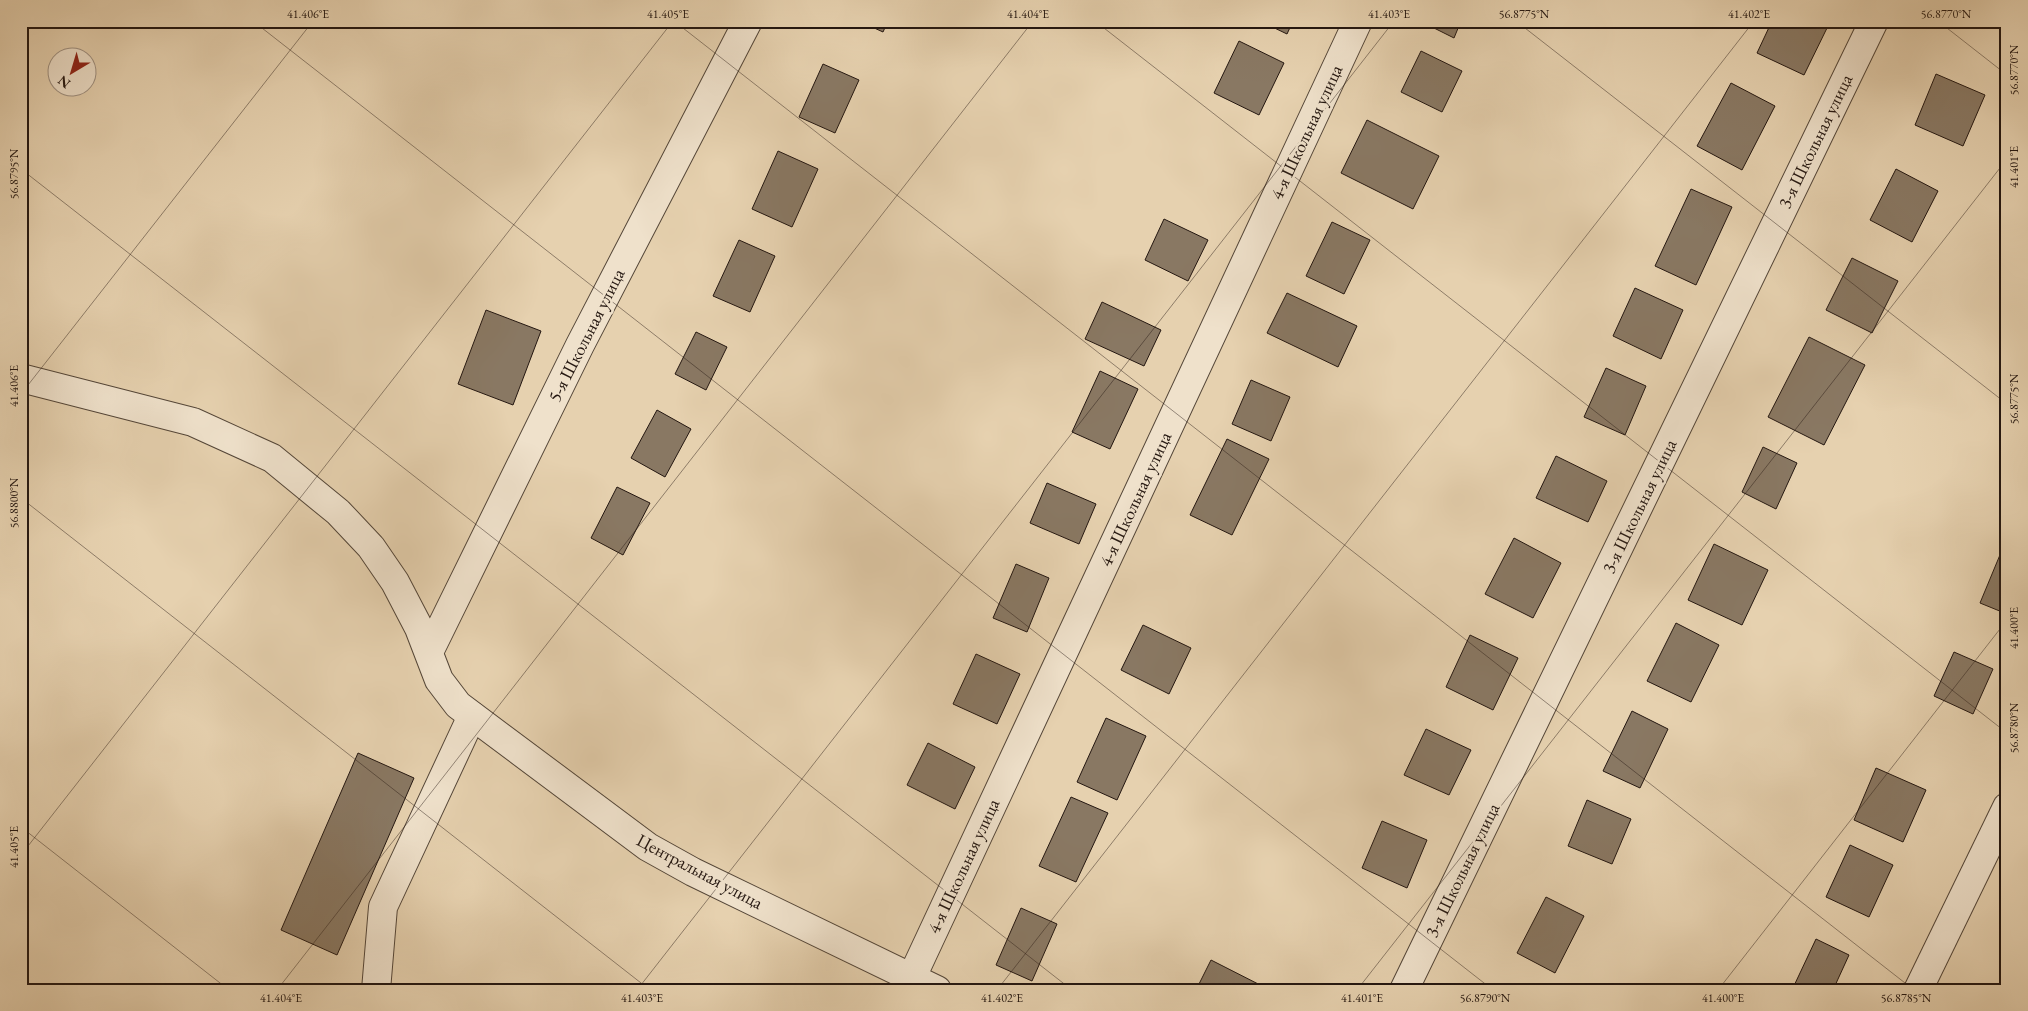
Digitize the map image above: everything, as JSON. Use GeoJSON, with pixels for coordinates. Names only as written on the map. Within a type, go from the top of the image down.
{"type":"FeatureCollection","features":[{"type":"Feature","properties":{"kind":"street","name":"5-я Школьная улица"},"geometry":{"type":"LineString","coordinates":[[429,652],[580,345],[748,21]]}},
{"type":"Feature","properties":{"kind":"street","name":"4-я Школьная улица"},"geometry":{"type":"LineString","coordinates":[[912,977],[1358,21]]}},
{"type":"Feature","properties":{"kind":"street","name":"3-я Школьная улица"},"geometry":{"type":"LineString","coordinates":[[1404,990],[1874,21]]}},
{"type":"Feature","properties":{"kind":"street","name":"Центральная улица"},"geometry":{"type":"LineString","coordinates":[[21,378],[192,422],[272,458],[338,512],[371,547],[394,582],[419,628],[439,680],[458,706],[648,847],[694,872],[937,990]]}},
{"type":"Feature","properties":{"kind":"street"},"geometry":{"type":"LineString","coordinates":[[376,990],[383,908],[472,716]]}},
{"type":"Feature","properties":{"kind":"street"},"geometry":{"type":"LineString","coordinates":[[1918,990],[2007,807]]}},
{"type":"Feature","properties":{"kind":"building"},"geometry":{"type":"Polygon","coordinates":[[[859,21],[888,21],[883,32],[859,21]]]}},
{"type":"Feature","properties":{"kind":"building"},"geometry":{"type":"Polygon","coordinates":[[[1260,21],[1293,21],[1287,34],[1260,21]]]}},
{"type":"Feature","properties":{"kind":"building"},"geometry":{"type":"Polygon","coordinates":[[[1420,21],[1461,21],[1454,38],[1420,21]]]}},
{"type":"Feature","properties":{"kind":"building"},"geometry":{"type":"Polygon","coordinates":[[[1772,21],[1819,21],[1828,26],[1804,75],[1757,53],[1772,21]]]}},
{"type":"Feature","properties":{"kind":"building"},"geometry":{"type":"Polygon","coordinates":[[[1239,41],[1284,63],[1259,115],[1214,93],[1239,41]]]}},
{"type":"Feature","properties":{"kind":"building"},"geometry":{"type":"Polygon","coordinates":[[[1421,51],[1462,71],[1442,112],[1401,92],[1421,51]]]}},
{"type":"Feature","properties":{"kind":"building"},"geometry":{"type":"Polygon","coordinates":[[[823,64],[859,80],[835,133],[799,117],[823,64]]]}},
{"type":"Feature","properties":{"kind":"building"},"geometry":{"type":"Polygon","coordinates":[[[1936,74],[1985,95],[1963,146],[1915,125],[1936,74]]]}},
{"type":"Feature","properties":{"kind":"building"},"geometry":{"type":"Polygon","coordinates":[[[1731,83],[1775,106],[1742,170],[1697,146],[1731,83]]]}},
{"type":"Feature","properties":{"kind":"building"},"geometry":{"type":"Polygon","coordinates":[[[1367,120],[1439,156],[1413,209],[1341,173],[1367,120]]]}},
{"type":"Feature","properties":{"kind":"building"},"geometry":{"type":"Polygon","coordinates":[[[778,151],[818,169],[792,227],[752,209],[778,151]]]}},
{"type":"Feature","properties":{"kind":"building"},"geometry":{"type":"Polygon","coordinates":[[[1896,169],[1938,191],[1912,242],[1870,220],[1896,169]]]}},
{"type":"Feature","properties":{"kind":"building"},"geometry":{"type":"Polygon","coordinates":[[[1691,189],[1732,207],[1696,285],[1655,266],[1691,189]]]}},
{"type":"Feature","properties":{"kind":"building"},"geometry":{"type":"Polygon","coordinates":[[[1164,219],[1208,240],[1188,281],[1145,260],[1164,219]]]}},
{"type":"Feature","properties":{"kind":"building"},"geometry":{"type":"Polygon","coordinates":[[[1332,222],[1370,240],[1344,294],[1306,276],[1332,222]]]}},
{"type":"Feature","properties":{"kind":"building"},"geometry":{"type":"Polygon","coordinates":[[[739,240],[775,256],[750,312],[713,296],[739,240]]]}},
{"type":"Feature","properties":{"kind":"building"},"geometry":{"type":"Polygon","coordinates":[[[1852,258],[1898,281],[1872,333],[1826,310],[1852,258]]]}},
{"type":"Feature","properties":{"kind":"building"},"geometry":{"type":"Polygon","coordinates":[[[1635,288],[1683,310],[1661,359],[1613,336],[1635,288]]]}},
{"type":"Feature","properties":{"kind":"building"},"geometry":{"type":"Polygon","coordinates":[[[1287,293],[1357,326],[1338,367],[1267,333],[1287,293]]]}},
{"type":"Feature","properties":{"kind":"building"},"geometry":{"type":"Polygon","coordinates":[[[1102,302],[1161,330],[1144,366],[1085,339],[1102,302]]]}},
{"type":"Feature","properties":{"kind":"building"},"geometry":{"type":"Polygon","coordinates":[[[486,310],[541,331],[513,405],[458,384],[486,310]]]}},
{"type":"Feature","properties":{"kind":"building"},"geometry":{"type":"Polygon","coordinates":[[[696,332],[727,347],[706,390],[675,374],[696,332]]]}},
{"type":"Feature","properties":{"kind":"building"},"geometry":{"type":"Polygon","coordinates":[[[1809,337],[1865,365],[1824,445],[1768,417],[1809,337]]]}},
{"type":"Feature","properties":{"kind":"building"},"geometry":{"type":"Polygon","coordinates":[[[1606,368],[1646,386],[1625,435],[1584,417],[1606,368]]]}},
{"type":"Feature","properties":{"kind":"building"},"geometry":{"type":"Polygon","coordinates":[[[1100,371],[1138,389],[1110,449],[1072,432],[1100,371]]]}},
{"type":"Feature","properties":{"kind":"building"},"geometry":{"type":"Polygon","coordinates":[[[1251,380],[1290,397],[1271,441],[1232,424],[1251,380]]]}},
{"type":"Feature","properties":{"kind":"building"},"geometry":{"type":"Polygon","coordinates":[[[657,410],[691,429],[665,477],[631,458],[657,410]]]}},
{"type":"Feature","properties":{"kind":"building"},"geometry":{"type":"Polygon","coordinates":[[[1227,439],[1269,459],[1232,535],[1190,515],[1227,439]]]}},
{"type":"Feature","properties":{"kind":"building"},"geometry":{"type":"Polygon","coordinates":[[[1763,447],[1797,463],[1776,509],[1742,492],[1763,447]]]}},
{"type":"Feature","properties":{"kind":"building"},"geometry":{"type":"Polygon","coordinates":[[[1556,456],[1607,481],[1588,522],[1536,498],[1556,456]]]}},
{"type":"Feature","properties":{"kind":"building"},"geometry":{"type":"Polygon","coordinates":[[[1047,483],[1096,504],[1079,544],[1030,523],[1047,483]]]}},
{"type":"Feature","properties":{"kind":"building"},"geometry":{"type":"Polygon","coordinates":[[[617,487],[650,503],[623,555],[591,538],[617,487]]]}},
{"type":"Feature","properties":{"kind":"building"},"geometry":{"type":"Polygon","coordinates":[[[1514,538],[1561,563],[1533,618],[1485,594],[1514,538]]]}},
{"type":"Feature","properties":{"kind":"building"},"geometry":{"type":"Polygon","coordinates":[[[1714,544],[1768,570],[1742,625],[1688,600],[1714,544]]]}},
{"type":"Feature","properties":{"kind":"building"},"geometry":{"type":"Polygon","coordinates":[[[2002,550],[2007,552],[2007,614],[1980,603],[2002,550]]]}},
{"type":"Feature","properties":{"kind":"building"},"geometry":{"type":"Polygon","coordinates":[[[1016,564],[1049,578],[1027,632],[993,618],[1016,564]]]}},
{"type":"Feature","properties":{"kind":"building"},"geometry":{"type":"Polygon","coordinates":[[[1676,623],[1719,645],[1691,702],[1647,681],[1676,623]]]}},
{"type":"Feature","properties":{"kind":"building"},"geometry":{"type":"Polygon","coordinates":[[[1143,625],[1191,648],[1169,694],[1121,670],[1143,625]]]}},
{"type":"Feature","properties":{"kind":"building"},"geometry":{"type":"Polygon","coordinates":[[[1470,635],[1518,658],[1493,710],[1446,687],[1470,635]]]}},
{"type":"Feature","properties":{"kind":"building"},"geometry":{"type":"Polygon","coordinates":[[[1954,652],[1993,669],[1973,714],[1934,696],[1954,652]]]}},
{"type":"Feature","properties":{"kind":"building"},"geometry":{"type":"Polygon","coordinates":[[[976,654],[1020,674],[997,724],[953,704],[976,654]]]}},
{"type":"Feature","properties":{"kind":"building"},"geometry":{"type":"Polygon","coordinates":[[[1632,711],[1668,729],[1640,788],[1603,771],[1632,711]]]}},
{"type":"Feature","properties":{"kind":"building"},"geometry":{"type":"Polygon","coordinates":[[[1106,718],[1146,736],[1117,800],[1077,782],[1106,718]]]}},
{"type":"Feature","properties":{"kind":"building"},"geometry":{"type":"Polygon","coordinates":[[[1426,729],[1471,750],[1449,795],[1404,775],[1426,729]]]}},
{"type":"Feature","properties":{"kind":"building"},"geometry":{"type":"Polygon","coordinates":[[[928,743],[975,767],[955,809],[907,785],[928,743]]]}},
{"type":"Feature","properties":{"kind":"building"},"geometry":{"type":"Polygon","coordinates":[[[358,753],[414,778],[337,955],[281,930],[358,753]]]}},
{"type":"Feature","properties":{"kind":"building"},"geometry":{"type":"Polygon","coordinates":[[[1876,768],[1926,790],[1903,842],[1854,820],[1876,768]]]}},
{"type":"Feature","properties":{"kind":"building"},"geometry":{"type":"Polygon","coordinates":[[[1071,797],[1108,813],[1076,882],[1039,866],[1071,797]]]}},
{"type":"Feature","properties":{"kind":"building"},"geometry":{"type":"Polygon","coordinates":[[[1587,800],[1631,819],[1612,864],[1568,846],[1587,800]]]}},
{"type":"Feature","properties":{"kind":"building"},"geometry":{"type":"Polygon","coordinates":[[[1382,821],[1427,840],[1407,888],[1362,868],[1382,821]]]}},
{"type":"Feature","properties":{"kind":"building"},"geometry":{"type":"Polygon","coordinates":[[[1850,845],[1893,865],[1869,917],[1826,897],[1850,845]]]}},
{"type":"Feature","properties":{"kind":"building"},"geometry":{"type":"Polygon","coordinates":[[[1546,897],[1584,916],[1555,973],[1517,953],[1546,897]]]}},
{"type":"Feature","properties":{"kind":"building"},"geometry":{"type":"Polygon","coordinates":[[[1021,908],[1057,924],[1032,981],[996,965],[1021,908]]]}},
{"type":"Feature","properties":{"kind":"building"},"geometry":{"type":"Polygon","coordinates":[[[1816,939],[1849,955],[1833,990],[1792,990],[1816,939]]]}},
{"type":"Feature","properties":{"kind":"building"},"geometry":{"type":"Polygon","coordinates":[[[1211,960],[1270,990],[1196,990],[1211,960]]]}}]}
